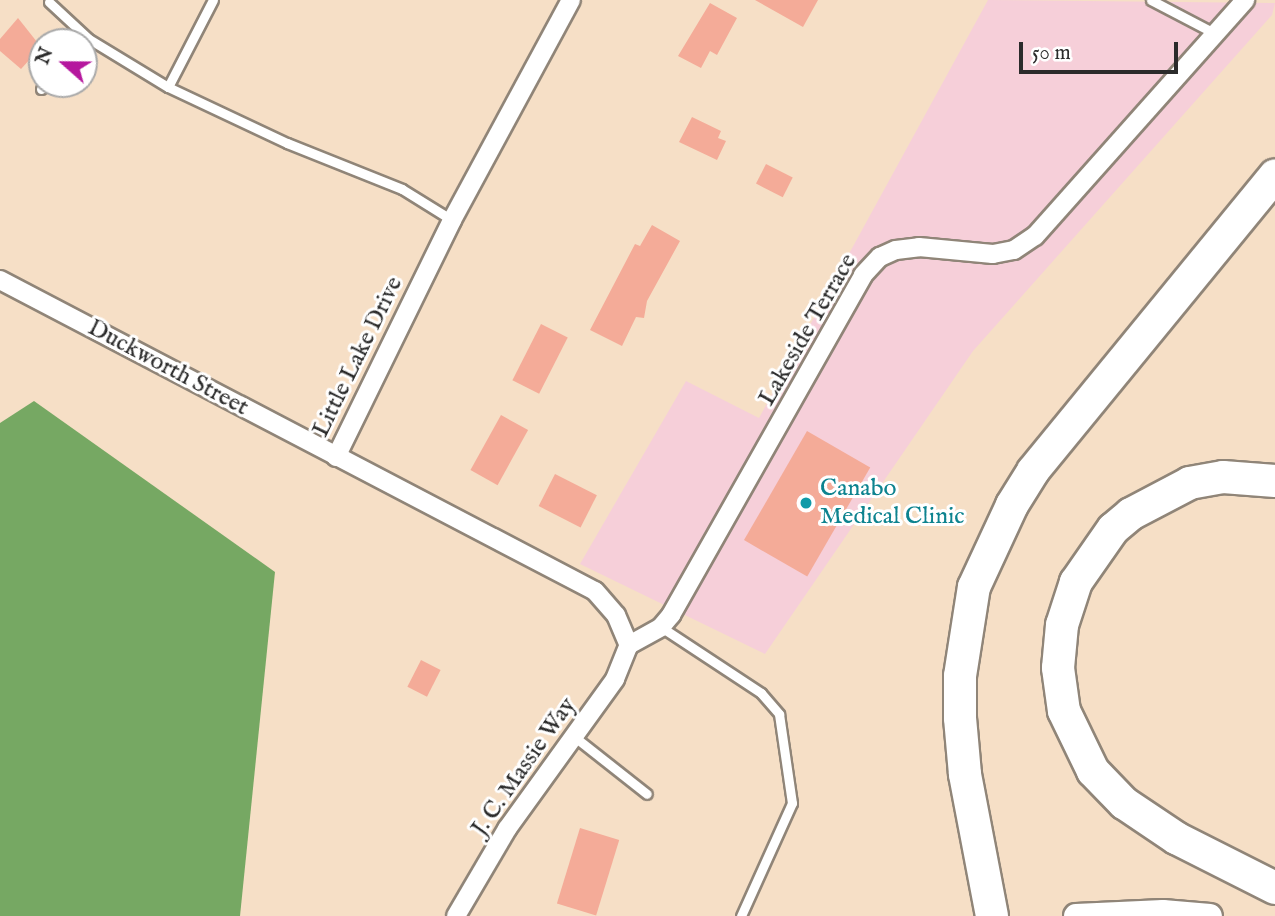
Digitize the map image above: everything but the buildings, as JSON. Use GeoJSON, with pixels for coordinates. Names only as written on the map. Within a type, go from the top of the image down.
{"type":"FeatureCollection","features":[{"type":"Feature","properties":{"kind":"highway"},"geometry":{"type":"LineString","coordinates":[[992,916],[960,718],[960,676],[974,587],[1012,505],[1033,471],[1275,175]]}},
{"type":"Feature","properties":{"kind":"highway"},"geometry":{"type":"LineString","coordinates":[[1275,481],[1206,479],[1177,488],[1131,514],[1100,544],[1076,582],[1062,625],[1058,668],[1065,711],[1093,771],[1124,803],[1176,838],[1275,888]]}},
{"type":"Feature","properties":{"kind":"main road"},"geometry":{"type":"LineString","coordinates":[[1076,916],[1163,912],[1210,916]]}},
{"type":"Feature","properties":{"kind":"street","name":"Little Lake Drive"},"geometry":{"type":"LineString","coordinates":[[571,0],[452,219],[336,457],[594,591],[616,615],[629,645]]}},
{"type":"Feature","properties":{"kind":"street","name":"Lakeside Terrace"},"geometry":{"type":"LineString","coordinates":[[629,645],[661,627],[758,466],[863,275],[880,257],[896,250],[919,247],[993,254],[1014,250],[1035,236],[1245,0]]}},
{"type":"Feature","properties":{"kind":"street","name":"Duckworth Street"},"geometry":{"type":"LineString","coordinates":[[0,279],[336,457]]}},
{"type":"Feature","properties":{"kind":"street","name":"J. C. Massie Way"},"geometry":{"type":"LineString","coordinates":[[456,916],[507,829],[576,738],[615,679],[629,645]]}},
{"type":"Feature","properties":{"kind":"lane"},"geometry":{"type":"LineString","coordinates":[[168,87],[213,0]]}},
{"type":"Feature","properties":{"kind":"lane"},"geometry":{"type":"LineString","coordinates":[[1151,0],[1214,33]]}},
{"type":"Feature","properties":{"kind":"lane"},"geometry":{"type":"LineString","coordinates":[[49,2],[73,28]]}},
{"type":"Feature","properties":{"kind":"lane"},"geometry":{"type":"LineString","coordinates":[[98,49],[168,87],[287,143],[402,189],[452,219]]}},
{"type":"Feature","properties":{"kind":"lane"},"geometry":{"type":"LineString","coordinates":[[661,627],[761,693],[779,714],[792,803],[741,916]]}},
{"type":"Feature","properties":{"kind":"lane"},"geometry":{"type":"LineString","coordinates":[[576,738],[647,794]]}},
{"type":"Feature","properties":{"kind":"shaded area"},"geometry":{"type":"Polygon","coordinates":[[[988,0],[1275,3],[1272,15],[973,351],[765,654],[580,564],[686,381],[759,418],[988,0]]]}},
{"type":"Feature","properties":{"kind":"green space"},"geometry":{"type":"Polygon","coordinates":[[[34,401],[275,572],[240,916],[0,916],[0,423],[34,401]]]}},
{"type":"Feature","properties":{"kind":"place","name":"Canabo Medical Clinic"},"geometry":{"type":"Point","coordinates":[806,503]}}]}
